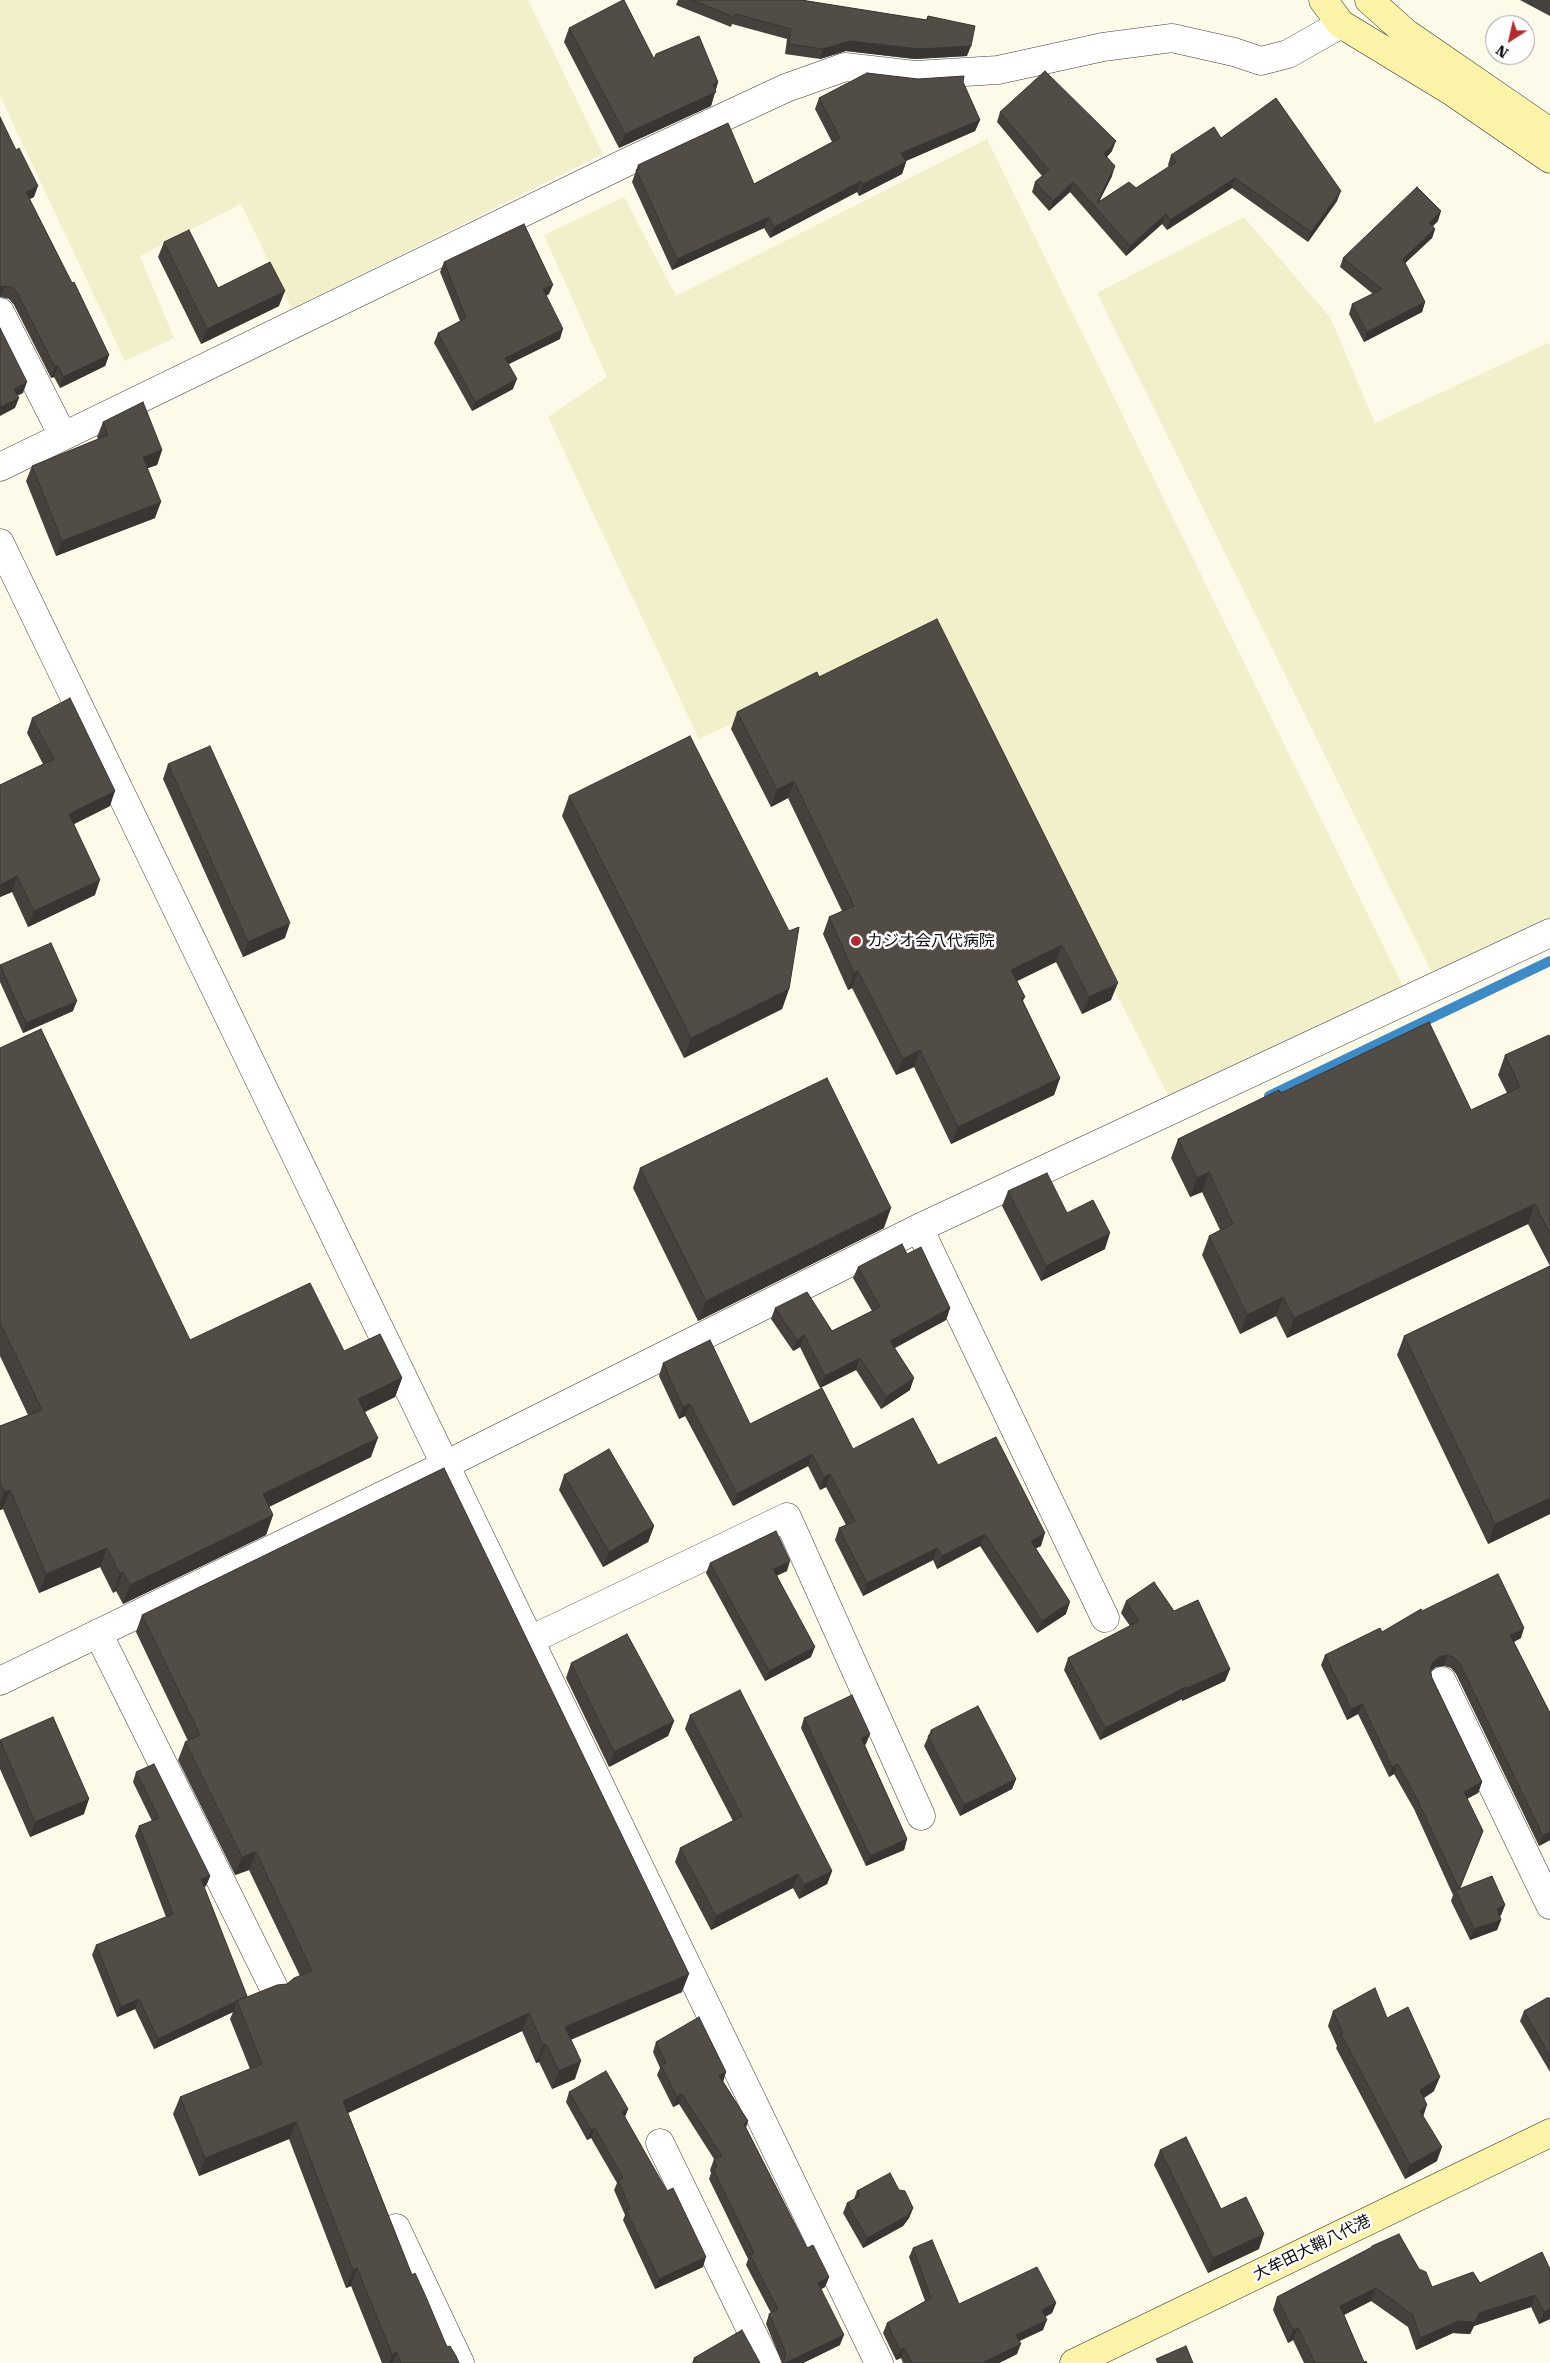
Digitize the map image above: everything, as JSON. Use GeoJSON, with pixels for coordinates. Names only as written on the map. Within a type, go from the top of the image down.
{"type":"FeatureCollection","features":[{"type":"Feature","properties":{"kind":"main road"},"geometry":{"type":"LineString","coordinates":[[1323,0],[1341,24],[1451,91],[1550,159]]}},
{"type":"Feature","properties":{"kind":"main road"},"geometry":{"type":"LineString","coordinates":[[1369,0],[1406,33],[1550,132]]}},
{"type":"Feature","properties":{"kind":"main road","name":"大牟田大鞘八代港"},"geometry":{"type":"LineString","coordinates":[[1074,2363],[1550,2133]]}},
{"type":"Feature","properties":{"kind":"street"},"geometry":{"type":"LineString","coordinates":[[0,467],[634,158],[786,88],[845,67],[915,75],[998,70],[1103,47],[1172,38],[1234,52],[1261,61],[1288,54],[1341,24]]}},
{"type":"Feature","properties":{"kind":"street"},"geometry":{"type":"LineString","coordinates":[[0,312],[63,436]]}},
{"type":"Feature","properties":{"kind":"street"},"geometry":{"type":"LineString","coordinates":[[0,543],[879,2363]]}},
{"type":"Feature","properties":{"kind":"street"},"geometry":{"type":"LineString","coordinates":[[0,1681],[445,1465],[919,1228],[1550,933]]}},
{"type":"Feature","properties":{"kind":"street"},"geometry":{"type":"LineString","coordinates":[[919,1228],[1105,1618]]}},
{"type":"Feature","properties":{"kind":"street"},"geometry":{"type":"LineString","coordinates":[[530,1640],[787,1517],[921,1816]]}},
{"type":"Feature","properties":{"kind":"street"},"geometry":{"type":"LineString","coordinates":[[98,1633],[274,1988]]}},
{"type":"Feature","properties":{"kind":"street"},"geometry":{"type":"LineString","coordinates":[[1442,1681],[1550,1905]]}},
{"type":"Feature","properties":{"kind":"street"},"geometry":{"type":"LineString","coordinates":[[660,2143],[767,2363]]}},
{"type":"Feature","properties":{"kind":"street"},"geometry":{"type":"LineString","coordinates":[[396,2228],[460,2363]]}},
{"type":"Feature","properties":{"kind":"shaded area"},"geometry":{"type":"Polygon","coordinates":[[[0,0],[528,0],[603,154],[292,309],[241,204],[140,256],[174,338],[125,361],[0,96],[0,0]]]}},
{"type":"Feature","properties":{"kind":"shaded area"},"geometry":{"type":"Polygon","coordinates":[[[987,139],[1405,990],[1173,1105],[932,632],[699,739],[548,417],[607,377],[544,235],[624,197],[676,296],[987,139]]]}},
{"type":"Feature","properties":{"kind":"shaded area"},"geometry":{"type":"Polygon","coordinates":[[[1244,217],[1330,317],[1375,423],[1548,343],[1550,345],[1550,924],[1436,981],[1097,293],[1244,217]]]}},
{"type":"Feature","properties":{"kind":"building"},"geometry":{"type":"Polygon","coordinates":[[[623,0],[654,59],[656,54],[699,36],[718,82],[713,85],[716,92],[625,134],[569,28],[623,0]]]}},
{"type":"Feature","properties":{"kind":"building"},"geometry":{"type":"Polygon","coordinates":[[[692,0],[801,0],[927,20],[928,16],[975,26],[971,46],[919,49],[850,41],[823,49],[789,44],[791,29],[736,14],[734,17],[692,0]]]}},
{"type":"Feature","properties":{"kind":"building"},"geometry":{"type":"Polygon","coordinates":[[[1045,71],[1116,141],[1104,154],[1115,166],[1097,203],[1129,182],[1136,188],[1176,162],[1171,155],[1214,127],[1221,138],[1276,98],[1341,191],[1311,232],[1235,178],[1170,220],[1166,214],[1130,246],[1073,182],[1053,201],[1035,182],[1049,170],[1000,112],[1045,71]]]}},
{"type":"Feature","properties":{"kind":"building"},"geometry":{"type":"Polygon","coordinates":[[[867,73],[918,79],[964,76],[963,82],[980,120],[901,153],[906,162],[863,184],[861,181],[774,227],[769,217],[677,259],[636,170],[640,168],[638,165],[728,123],[754,184],[840,138],[819,98],[867,73]]]}},
{"type":"Feature","properties":{"kind":"building"},"geometry":{"type":"Polygon","coordinates":[[[0,117],[16,150],[19,148],[38,186],[26,192],[72,283],[74,282],[109,355],[63,377],[58,366],[55,367],[18,294],[13,288],[0,287],[0,117]]]}},
{"type":"Feature","properties":{"kind":"building"},"geometry":{"type":"Polygon","coordinates":[[[1417,187],[1441,211],[1429,223],[1435,229],[1403,259],[1425,302],[1367,332],[1352,304],[1382,289],[1343,258],[1417,187]]]}},
{"type":"Feature","properties":{"kind":"building"},"geometry":{"type":"Polygon","coordinates":[[[524,224],[553,285],[543,289],[563,329],[505,358],[517,379],[475,402],[438,333],[466,318],[444,262],[524,224]]]}},
{"type":"Feature","properties":{"kind":"building"},"geometry":{"type":"Polygon","coordinates":[[[189,230],[218,288],[270,262],[285,291],[207,329],[164,242],[189,230]]]}},
{"type":"Feature","properties":{"kind":"building"},"geometry":{"type":"Polygon","coordinates":[[[0,328],[27,382],[14,389],[19,398],[0,407],[0,328]]]}},
{"type":"Feature","properties":{"kind":"building"},"geometry":{"type":"Polygon","coordinates":[[[143,402],[162,450],[143,457],[161,502],[62,541],[32,466],[108,435],[103,422],[143,402]]]}},
{"type":"Feature","properties":{"kind":"building"},"geometry":{"type":"Polygon","coordinates":[[[937,619],[1118,983],[1089,997],[1062,945],[1011,970],[1025,997],[1021,998],[1060,1078],[958,1127],[920,1050],[903,1059],[858,971],[854,973],[829,917],[854,906],[794,781],[777,790],[737,712],[817,672],[819,677],[937,619]]]}},
{"type":"Feature","properties":{"kind":"building"},"geometry":{"type":"Polygon","coordinates":[[[70,698],[115,791],[69,814],[100,880],[34,911],[17,876],[0,885],[0,785],[54,759],[32,718],[70,698]]]}},
{"type":"Feature","properties":{"kind":"building"},"geometry":{"type":"Polygon","coordinates":[[[690,736],[789,931],[799,927],[789,989],[691,1038],[569,796],[690,736]]]}},
{"type":"Feature","properties":{"kind":"building"},"geometry":{"type":"Polygon","coordinates":[[[210,746],[290,923],[248,942],[168,764],[210,746]]]}},
{"type":"Feature","properties":{"kind":"building"},"geometry":{"type":"Polygon","coordinates":[[[51,943],[77,1001],[26,1023],[0,965],[51,943]]]}},
{"type":"Feature","properties":{"kind":"building"},"geometry":{"type":"Polygon","coordinates":[[[1429,1022],[1471,1110],[1520,1087],[1505,1055],[1549,1035],[1550,1234],[1535,1204],[1294,1318],[1283,1297],[1247,1315],[1209,1236],[1233,1224],[1209,1172],[1197,1178],[1178,1139],[1279,1090],[1281,1093],[1429,1022]]]}},
{"type":"Feature","properties":{"kind":"building"},"geometry":{"type":"Polygon","coordinates":[[[41,1029],[190,1340],[310,1283],[344,1351],[380,1334],[402,1378],[358,1399],[378,1438],[263,1494],[273,1515],[130,1585],[123,1572],[120,1574],[107,1548],[46,1574],[10,1490],[4,1492],[0,1482],[0,1426],[42,1410],[0,1323],[0,1048],[41,1029]]]}},
{"type":"Feature","properties":{"kind":"building"},"geometry":{"type":"Polygon","coordinates":[[[827,1078],[891,1208],[706,1301],[640,1168],[827,1078]]]}},
{"type":"Feature","properties":{"kind":"building"},"geometry":{"type":"Polygon","coordinates":[[[1047,1173],[1067,1213],[1093,1200],[1110,1233],[1046,1266],[1008,1191],[1047,1173]]]}},
{"type":"Feature","properties":{"kind":"building"},"geometry":{"type":"Polygon","coordinates":[[[902,1244],[907,1254],[921,1247],[950,1308],[890,1341],[914,1378],[886,1397],[860,1358],[825,1376],[804,1335],[797,1340],[775,1308],[807,1292],[832,1331],[880,1307],[858,1267],[902,1244]]]}},
{"type":"Feature","properties":{"kind":"building"},"geometry":{"type":"Polygon","coordinates":[[[1550,1266],[1550,1498],[1495,1524],[1404,1336],[1550,1266]]]}},
{"type":"Feature","properties":{"kind":"building"},"geometry":{"type":"Polygon","coordinates":[[[710,1340],[750,1424],[822,1388],[853,1449],[913,1418],[938,1465],[996,1437],[1045,1533],[1031,1541],[1070,1602],[1042,1621],[985,1534],[942,1556],[937,1548],[867,1583],[839,1528],[855,1521],[830,1474],[824,1477],[812,1454],[737,1494],[690,1404],[683,1407],[663,1363],[710,1340]]]}},
{"type":"Feature","properties":{"kind":"building"},"geometry":{"type":"Polygon","coordinates":[[[609,1449],[654,1526],[609,1552],[564,1475],[609,1449]]]}},
{"type":"Feature","properties":{"kind":"building"},"geometry":{"type":"Polygon","coordinates":[[[444,1468],[689,1974],[565,2027],[581,2061],[559,2071],[546,2044],[543,2045],[529,2013],[343,2101],[412,2275],[415,2273],[447,2347],[450,2346],[459,2363],[401,2363],[397,2352],[392,2354],[357,2268],[353,2270],[296,2122],[205,2158],[180,2097],[262,2064],[237,2001],[277,1985],[287,1984],[294,1978],[312,1971],[256,1852],[242,1857],[185,1742],[200,1735],[142,1615],[444,1468]]]}},
{"type":"Feature","properties":{"kind":"building"},"geometry":{"type":"Polygon","coordinates":[[[776,1531],[790,1561],[773,1569],[815,1647],[769,1671],[710,1563],[776,1531]]]}},
{"type":"Feature","properties":{"kind":"building"},"geometry":{"type":"Polygon","coordinates":[[[1498,1574],[1524,1628],[1510,1635],[1550,1713],[1550,1832],[1543,1836],[1460,1664],[1455,1658],[1447,1655],[1439,1657],[1433,1662],[1430,1669],[1432,1678],[1482,1782],[1464,1792],[1483,1831],[1459,1889],[1417,1799],[1398,1764],[1392,1767],[1362,1704],[1351,1709],[1325,1655],[1380,1628],[1382,1632],[1421,1609],[1422,1611],[1498,1574]]]}},
{"type":"Feature","properties":{"kind":"building"},"geometry":{"type":"Polygon","coordinates":[[[1154,1582],[1174,1611],[1198,1600],[1230,1669],[1186,1687],[1105,1728],[1068,1658],[1139,1621],[1126,1601],[1154,1582]]]}},
{"type":"Feature","properties":{"kind":"building"},"geometry":{"type":"Polygon","coordinates":[[[627,1634],[674,1721],[614,1752],[571,1663],[627,1634]]]}},
{"type":"Feature","properties":{"kind":"building"},"geometry":{"type":"Polygon","coordinates":[[[740,1690],[832,1871],[804,1885],[798,1874],[716,1916],[680,1848],[742,1816],[690,1715],[740,1690]]]}},
{"type":"Feature","properties":{"kind":"building"},"geometry":{"type":"Polygon","coordinates":[[[852,1695],[870,1734],[861,1738],[907,1839],[870,1856],[804,1718],[852,1695]]]}},
{"type":"Feature","properties":{"kind":"building"},"geometry":{"type":"Polygon","coordinates":[[[978,1706],[1016,1779],[964,1805],[928,1736],[932,1733],[931,1730],[978,1706]]]}},
{"type":"Feature","properties":{"kind":"building"},"geometry":{"type":"Polygon","coordinates":[[[53,1717],[89,1799],[35,1822],[0,1740],[53,1717]]]}},
{"type":"Feature","properties":{"kind":"building"},"geometry":{"type":"Polygon","coordinates":[[[154,1764],[210,1876],[201,1879],[247,1996],[158,2039],[139,1999],[121,2007],[96,1945],[173,1914],[139,1826],[159,1818],[136,1772],[154,1764]]]}},
{"type":"Feature","properties":{"kind":"building"},"geometry":{"type":"Polygon","coordinates":[[[1492,1876],[1505,1905],[1497,1909],[1501,1920],[1474,1929],[1455,1890],[1492,1876]]]}},
{"type":"Feature","properties":{"kind":"building"},"geometry":{"type":"Polygon","coordinates":[[[1375,1988],[1387,2018],[1408,2007],[1440,2077],[1420,2090],[1427,2105],[1420,2111],[1442,2147],[1410,2165],[1341,2034],[1343,2033],[1333,2011],[1375,1988]]]}},
{"type":"Feature","properties":{"kind":"building"},"geometry":{"type":"Polygon","coordinates":[[[1550,1998],[1550,2056],[1524,2011],[1550,1998]]]}},
{"type":"Feature","properties":{"kind":"building"},"geometry":{"type":"Polygon","coordinates":[[[699,2017],[726,2072],[719,2076],[748,2121],[744,2124],[807,2248],[813,2245],[829,2277],[818,2283],[844,2335],[785,2363],[782,2363],[786,2353],[769,2314],[778,2309],[750,2255],[754,2253],[713,2169],[717,2167],[714,2159],[722,2156],[682,2094],[677,2097],[661,2065],[666,2063],[656,2042],[699,2017]]]}},
{"type":"Feature","properties":{"kind":"building"},"geometry":{"type":"Polygon","coordinates":[[[606,2071],[628,2109],[622,2112],[667,2191],[673,2188],[706,2257],[659,2279],[626,2210],[630,2209],[618,2180],[623,2178],[595,2128],[591,2130],[569,2092],[606,2071]]]}},
{"type":"Feature","properties":{"kind":"building"},"geometry":{"type":"Polygon","coordinates":[[[1186,2137],[1221,2209],[1246,2197],[1264,2234],[1213,2258],[1160,2150],[1186,2137]]]}},
{"type":"Feature","properties":{"kind":"building"},"geometry":{"type":"Polygon","coordinates":[[[890,2173],[899,2190],[905,2191],[913,2208],[907,2216],[867,2238],[847,2203],[860,2196],[857,2191],[890,2173]]]}},
{"type":"Feature","properties":{"kind":"building"},"geometry":{"type":"Polygon","coordinates":[[[1399,2234],[1419,2269],[1426,2272],[1432,2287],[1473,2272],[1480,2283],[1542,2252],[1550,2269],[1550,2309],[1544,2312],[1535,2295],[1479,2313],[1475,2322],[1458,2321],[1420,2338],[1413,2315],[1376,2288],[1340,2306],[1364,2362],[1366,2361],[1367,2363],[1315,2363],[1298,2328],[1293,2330],[1277,2297],[1372,2246],[1399,2234]]]}},
{"type":"Feature","properties":{"kind":"building"},"geometry":{"type":"Polygon","coordinates":[[[932,2240],[959,2304],[1037,2267],[1056,2303],[1042,2310],[1047,2320],[1016,2335],[1021,2344],[985,2363],[912,2363],[904,2348],[900,2350],[887,2323],[931,2298],[913,2248],[932,2240]]]}},
{"type":"Feature","properties":{"kind":"building"},"geometry":{"type":"Polygon","coordinates":[[[742,2330],[760,2363],[697,2363],[694,2358],[742,2330]]]}},
{"type":"Feature","properties":{"kind":"building"},"geometry":{"type":"Polygon","coordinates":[[[1186,2346],[1193,2363],[1158,2363],[1156,2359],[1186,2346]]]}},
{"type":"Feature","properties":{"kind":"waterway"},"geometry":{"type":"LineString","coordinates":[[1269,1096],[1550,961]]}},
{"type":"Feature","properties":{"kind":"place","name":"カジオ会八代病院"},"geometry":{"type":"Point","coordinates":[856,941]}}]}
